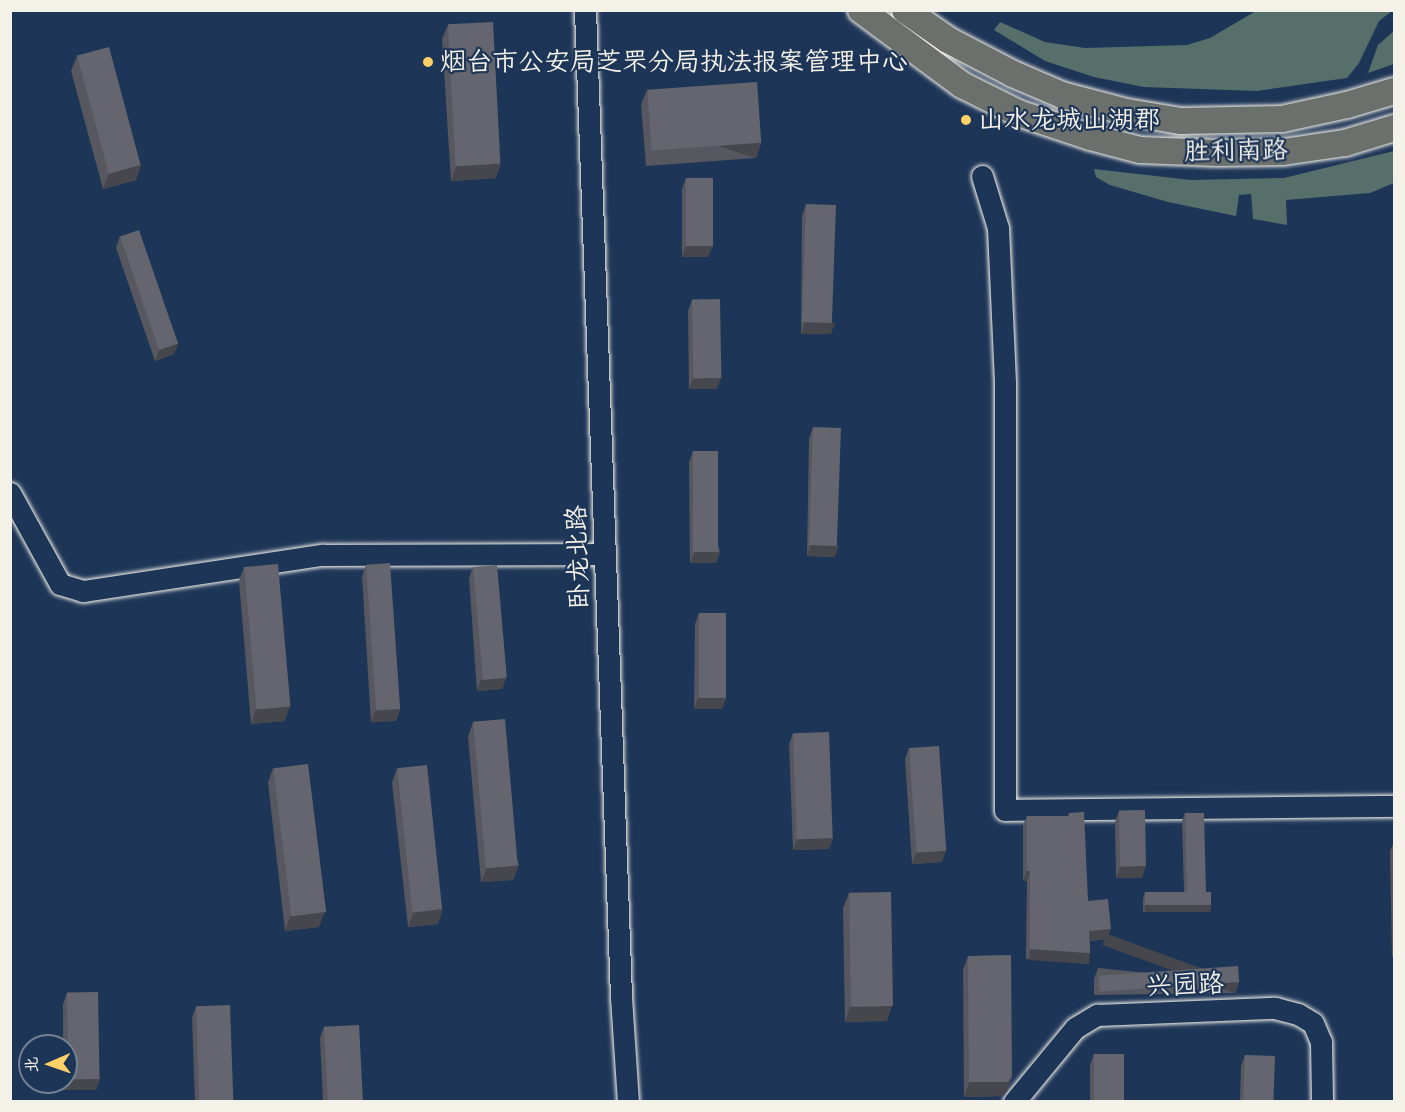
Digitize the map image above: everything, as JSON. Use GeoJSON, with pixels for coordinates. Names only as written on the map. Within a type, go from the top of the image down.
{"type":"FeatureCollection","features":[{"type":"Feature","properties":{"kind":"main road","name":"胜利南路"},"geometry":{"type":"LineString","coordinates":[[861,10],[962,85],[1018,113],[1090,138],[1140,150],[1217,153],[1283,152],[1345,143],[1395,128]]}},
{"type":"Feature","properties":{"kind":"main road","name":"胜利南路"},"geometry":{"type":"LineString","coordinates":[[905,10],[948,40],[1013,74],[1062,95],[1138,114],[1181,121],[1282,119],[1347,105],[1395,91]]}},
{"type":"Feature","properties":{"kind":"street","name":"卧龙北路"},"geometry":{"type":"LineString","coordinates":[[585,10],[621,997],[628,1101]]}},
{"type":"Feature","properties":{"kind":"street"},"geometry":{"type":"LineString","coordinates":[[982,176],[998,228],[1005,383],[1005,810],[1395,806]]}},
{"type":"Feature","properties":{"kind":"street"},"geometry":{"type":"LineString","coordinates":[[10,493],[60,584],[83,591],[322,555],[605,554]]}},
{"type":"Feature","properties":{"kind":"street","name":"兴园路"},"geometry":{"type":"LineString","coordinates":[[1014,1101],[1075,1028],[1097,1015],[1275,1008],[1298,1014],[1312,1023],[1321,1042],[1322,1101]]}},
{"type":"Feature","properties":{"kind":"green space"},"geometry":{"type":"Polygon","coordinates":[[[1256,11],[1392,11],[1379,21],[1359,63],[1347,78],[1257,91],[1144,87],[1094,77],[1045,61],[994,30],[1000,22],[1045,42],[1085,48],[1187,45],[1210,38],[1256,11]]]}},
{"type":"Feature","properties":{"kind":"green space"},"geometry":{"type":"Polygon","coordinates":[[[1394,31],[1394,64],[1368,73],[1378,45],[1394,31]]]}},
{"type":"Feature","properties":{"kind":"green space"},"geometry":{"type":"Polygon","coordinates":[[[1394,151],[1394,183],[1370,193],[1286,200],[1287,225],[1253,219],[1251,194],[1239,195],[1236,216],[1168,202],[1110,185],[1096,177],[1094,169],[1191,180],[1284,178],[1394,151]]]}},
{"type":"Feature","properties":{"kind":"building"},"geometry":{"type":"Polygon","coordinates":[[[493,22],[500,164],[455,166],[448,24],[493,22]]]}},
{"type":"Feature","properties":{"kind":"building"},"geometry":{"type":"Polygon","coordinates":[[[109,47],[141,165],[109,173],[77,56],[109,47]]]}},
{"type":"Feature","properties":{"kind":"building"},"geometry":{"type":"Polygon","coordinates":[[[757,82],[761,143],[652,151],[647,90],[757,82]]]}},
{"type":"Feature","properties":{"kind":"building"},"geometry":{"type":"Polygon","coordinates":[[[686,178],[713,178],[713,246],[686,246],[686,178]]]}},
{"type":"Feature","properties":{"kind":"building"},"geometry":{"type":"Polygon","coordinates":[[[806,204],[836,205],[832,323],[802,322],[806,204]]]}},
{"type":"Feature","properties":{"kind":"building"},"geometry":{"type":"Polygon","coordinates":[[[139,230],[178,343],[159,350],[120,237],[139,230]]]}},
{"type":"Feature","properties":{"kind":"building"},"geometry":{"type":"Polygon","coordinates":[[[692,299],[720,299],[721,378],[693,378],[692,299]]]}},
{"type":"Feature","properties":{"kind":"building"},"geometry":{"type":"Polygon","coordinates":[[[813,427],[841,428],[837,546],[809,545],[813,427]]]}},
{"type":"Feature","properties":{"kind":"building"},"geometry":{"type":"Polygon","coordinates":[[[693,451],[718,451],[718,552],[693,552],[693,451]]]}},
{"type":"Feature","properties":{"kind":"building"},"geometry":{"type":"Polygon","coordinates":[[[390,563],[400,709],[376,710],[366,565],[390,563]]]}},
{"type":"Feature","properties":{"kind":"building"},"geometry":{"type":"Polygon","coordinates":[[[278,564],[290,706],[257,709],[244,567],[278,564]]]}},
{"type":"Feature","properties":{"kind":"building"},"geometry":{"type":"Polygon","coordinates":[[[497,565],[507,678],[483,680],[473,567],[497,565]]]}},
{"type":"Feature","properties":{"kind":"building"},"geometry":{"type":"Polygon","coordinates":[[[699,613],[726,613],[726,698],[699,698],[699,613]]]}},
{"type":"Feature","properties":{"kind":"building"},"geometry":{"type":"Polygon","coordinates":[[[505,719],[518,865],[486,868],[473,722],[505,719]]]}},
{"type":"Feature","properties":{"kind":"building"},"geometry":{"type":"Polygon","coordinates":[[[829,732],[833,838],[797,839],[793,733],[829,732]]]}},
{"type":"Feature","properties":{"kind":"building"},"geometry":{"type":"Polygon","coordinates":[[[939,746],[946,851],[916,853],[909,748],[939,746]]]}},
{"type":"Feature","properties":{"kind":"building"},"geometry":{"type":"Polygon","coordinates":[[[308,764],[326,912],[291,916],[273,768],[308,764]]]}},
{"type":"Feature","properties":{"kind":"building"},"geometry":{"type":"Polygon","coordinates":[[[427,765],[442,909],[412,912],[397,768],[427,765]]]}},
{"type":"Feature","properties":{"kind":"building"},"geometry":{"type":"Polygon","coordinates":[[[1119,810],[1145,810],[1146,866],[1120,866],[1119,810]]]}},
{"type":"Feature","properties":{"kind":"building"},"geometry":{"type":"Polygon","coordinates":[[[1084,812],[1088,901],[1108,899],[1111,929],[1089,931],[1090,953],[1030,949],[1027,816],[1069,816],[1069,813],[1084,812]]]}},
{"type":"Feature","properties":{"kind":"building"},"geometry":{"type":"Polygon","coordinates":[[[1185,813],[1204,813],[1206,892],[1211,892],[1211,905],[1145,905],[1145,892],[1187,892],[1185,813]]]}},
{"type":"Feature","properties":{"kind":"building"},"geometry":{"type":"Polygon","coordinates":[[[891,892],[893,1006],[851,1007],[849,893],[891,892]]]}},
{"type":"Feature","properties":{"kind":"building"},"geometry":{"type":"Polygon","coordinates":[[[1011,955],[1012,1076],[1008,1082],[969,1082],[968,956],[1011,955]]]}},
{"type":"Feature","properties":{"kind":"building"},"geometry":{"type":"Polygon","coordinates":[[[1238,966],[1239,982],[1099,992],[1098,976],[1238,966]]]}},
{"type":"Feature","properties":{"kind":"building"},"geometry":{"type":"Polygon","coordinates":[[[98,992],[100,1079],[78,1079],[78,1034],[68,1034],[67,993],[98,992]]]}},
{"type":"Feature","properties":{"kind":"building"},"geometry":{"type":"Polygon","coordinates":[[[230,1005],[233,1101],[199,1102],[196,1006],[230,1005]]]}},
{"type":"Feature","properties":{"kind":"building"},"geometry":{"type":"Polygon","coordinates":[[[359,1025],[363,1101],[328,1102],[324,1027],[359,1025]]]}},
{"type":"Feature","properties":{"kind":"building"},"geometry":{"type":"Polygon","coordinates":[[[1094,1054],[1124,1054],[1124,1101],[1094,1101],[1094,1054]]]}},
{"type":"Feature","properties":{"kind":"building"},"geometry":{"type":"Polygon","coordinates":[[[1245,1055],[1275,1056],[1273,1102],[1243,1101],[1245,1055]]]}},
{"type":"Feature","properties":{"kind":"place","name":"烟台市公安局芝罘分局执法报案管理中心"},"geometry":{"type":"Point","coordinates":[428,62]}},
{"type":"Feature","properties":{"kind":"place","name":"山水龙城山湖郡"},"geometry":{"type":"Point","coordinates":[966,120]}}]}
